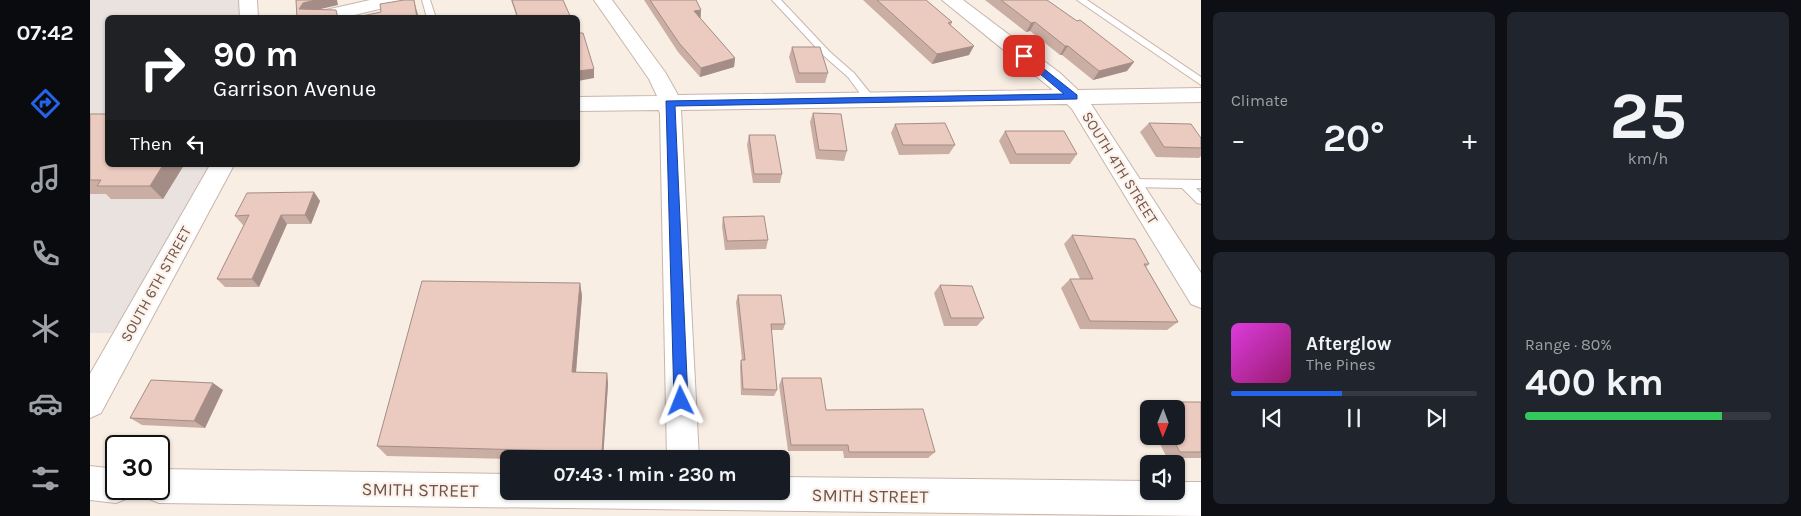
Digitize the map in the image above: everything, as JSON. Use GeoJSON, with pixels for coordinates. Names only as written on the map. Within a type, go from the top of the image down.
{"type":"FeatureCollection","features":[{"type":"Feature","properties":{"kind":"street"},"geometry":{"type":"LineString","coordinates":[[248,0],[249,15]]}},
{"type":"Feature","properties":{"kind":"street"},"geometry":{"type":"LineString","coordinates":[[328,15],[394,0]]}},
{"type":"Feature","properties":{"kind":"street"},"geometry":{"type":"LineString","coordinates":[[604,0],[667,92],[672,114],[683,450]]}},
{"type":"Feature","properties":{"kind":"street","name":"SOUTH 4TH STREET"},"geometry":{"type":"LineString","coordinates":[[951,0],[1053,78],[1074,97],[1198,286]]}},
{"type":"Feature","properties":{"kind":"street"},"geometry":{"type":"LineString","coordinates":[[580,104],[1201,95]]}},
{"type":"Feature","properties":{"kind":"street","name":"SOUTH 6TH STREET"},"geometry":{"type":"LineString","coordinates":[[90,403],[221,167]]}},
{"type":"Feature","properties":{"kind":"street"},"geometry":{"type":"LineString","coordinates":[[90,483],[105,485]]}},
{"type":"Feature","properties":{"kind":"street","name":"SMITH STREET"},"geometry":{"type":"LineString","coordinates":[[170,486],[500,495]]}},
{"type":"Feature","properties":{"kind":"street","name":"SMITH STREET"},"geometry":{"type":"LineString","coordinates":[[790,500],[1201,499]]}},
{"type":"Feature","properties":{"kind":"lane"},"geometry":{"type":"LineString","coordinates":[[426,0],[431,15]]}},
{"type":"Feature","properties":{"kind":"lane"},"geometry":{"type":"LineString","coordinates":[[776,0],[827,54],[851,75],[871,101]]}},
{"type":"Feature","properties":{"kind":"lane"},"geometry":{"type":"LineString","coordinates":[[1081,0],[1201,82]]}},
{"type":"Feature","properties":{"kind":"lane"},"geometry":{"type":"LineString","coordinates":[[1131,183],[1201,184]]}},
{"type":"Feature","properties":{"kind":"lane"},"geometry":{"type":"LineString","coordinates":[[1185,184],[1201,200]]}},
{"type":"Feature","properties":{"kind":"shaded area"},"geometry":{"type":"Polygon","coordinates":[[[90,0],[250,0],[251,15],[105,15],[105,167],[226,167],[137,333],[90,333],[90,0]]]}},
{"type":"Feature","properties":{"kind":"building"},"geometry":{"type":"Polygon","coordinates":[[[296,0],[315,0],[303,3],[299,9],[336,10],[337,15],[297,15],[296,0]]]}},
{"type":"Feature","properties":{"kind":"building"},"geometry":{"type":"Polygon","coordinates":[[[414,0],[416,15],[366,15],[381,12],[380,4],[414,0]]]}},
{"type":"Feature","properties":{"kind":"building"},"geometry":{"type":"Polygon","coordinates":[[[512,0],[563,0],[570,15],[517,15],[512,0]]]}},
{"type":"Feature","properties":{"kind":"building"},"geometry":{"type":"Polygon","coordinates":[[[650,0],[696,0],[701,10],[694,11],[735,58],[701,68],[679,43],[650,0]]]}},
{"type":"Feature","properties":{"kind":"building"},"geometry":{"type":"Polygon","coordinates":[[[877,0],[926,0],[952,22],[948,23],[974,46],[937,54],[877,0]]]}},
{"type":"Feature","properties":{"kind":"building"},"geometry":{"type":"Polygon","coordinates":[[[1001,0],[1047,0],[1077,21],[1080,20],[1134,62],[1099,71],[1035,22],[1031,23],[1001,0]]]}},
{"type":"Feature","properties":{"kind":"building"},"geometry":{"type":"Polygon","coordinates":[[[580,33],[583,33],[594,69],[580,71],[580,33]]]}},
{"type":"Feature","properties":{"kind":"building"},"geometry":{"type":"Polygon","coordinates":[[[792,47],[820,47],[828,73],[799,73],[792,47]]]}},
{"type":"Feature","properties":{"kind":"building"},"geometry":{"type":"Polygon","coordinates":[[[813,113],[841,114],[847,151],[819,150],[813,113]]]}},
{"type":"Feature","properties":{"kind":"building"},"geometry":{"type":"Polygon","coordinates":[[[90,114],[105,114],[105,167],[162,167],[150,186],[97,186],[101,180],[90,180],[90,114]]]}},
{"type":"Feature","properties":{"kind":"building"},"geometry":{"type":"Polygon","coordinates":[[[945,123],[955,145],[903,145],[895,124],[945,123]]]}},
{"type":"Feature","properties":{"kind":"building"},"geometry":{"type":"Polygon","coordinates":[[[1149,123],[1191,124],[1201,138],[1201,148],[1164,147],[1149,123]]]}},
{"type":"Feature","properties":{"kind":"building"},"geometry":{"type":"Polygon","coordinates":[[[1005,131],[1064,131],[1077,154],[1016,154],[1005,131]]]}},
{"type":"Feature","properties":{"kind":"building"},"geometry":{"type":"Polygon","coordinates":[[[749,135],[775,135],[782,174],[754,174],[749,135]]]}},
{"type":"Feature","properties":{"kind":"building"},"geometry":{"type":"Polygon","coordinates":[[[314,192],[305,215],[281,215],[252,279],[217,279],[249,215],[235,216],[247,193],[314,192]]]}},
{"type":"Feature","properties":{"kind":"building"},"geometry":{"type":"Polygon","coordinates":[[[764,216],[768,240],[727,241],[723,217],[764,216]]]}},
{"type":"Feature","properties":{"kind":"building"},"geometry":{"type":"Polygon","coordinates":[[[1072,235],[1135,239],[1149,264],[1144,264],[1178,322],[1090,321],[1070,279],[1093,279],[1072,235]]]}},
{"type":"Feature","properties":{"kind":"building"},"geometry":{"type":"Polygon","coordinates":[[[422,281],[580,283],[572,372],[607,373],[602,450],[377,446],[422,281]]]}},
{"type":"Feature","properties":{"kind":"building"},"geometry":{"type":"Polygon","coordinates":[[[940,285],[972,286],[984,318],[951,318],[940,285]]]}},
{"type":"Feature","properties":{"kind":"building"},"geometry":{"type":"Polygon","coordinates":[[[738,295],[781,295],[785,324],[771,324],[777,390],[743,389],[741,360],[745,360],[738,295]]]}},
{"type":"Feature","properties":{"kind":"building"},"geometry":{"type":"Polygon","coordinates":[[[782,378],[821,378],[826,410],[923,409],[935,452],[849,452],[848,445],[791,445],[782,378]]]}},
{"type":"Feature","properties":{"kind":"building"},"geometry":{"type":"Polygon","coordinates":[[[151,380],[213,383],[194,421],[130,418],[151,380]]]}},
{"type":"Feature","properties":{"kind":"building"},"geometry":{"type":"Polygon","coordinates":[[[1185,402],[1201,402],[1201,452],[1180,452],[1176,445],[1185,445],[1185,402]]]}},
{"type":"Feature","properties":{"kind":"route"},"geometry":{"type":"LineString","coordinates":[[681,401],[672,114],[669,103],[1074,97],[1024,56]]}}]}
